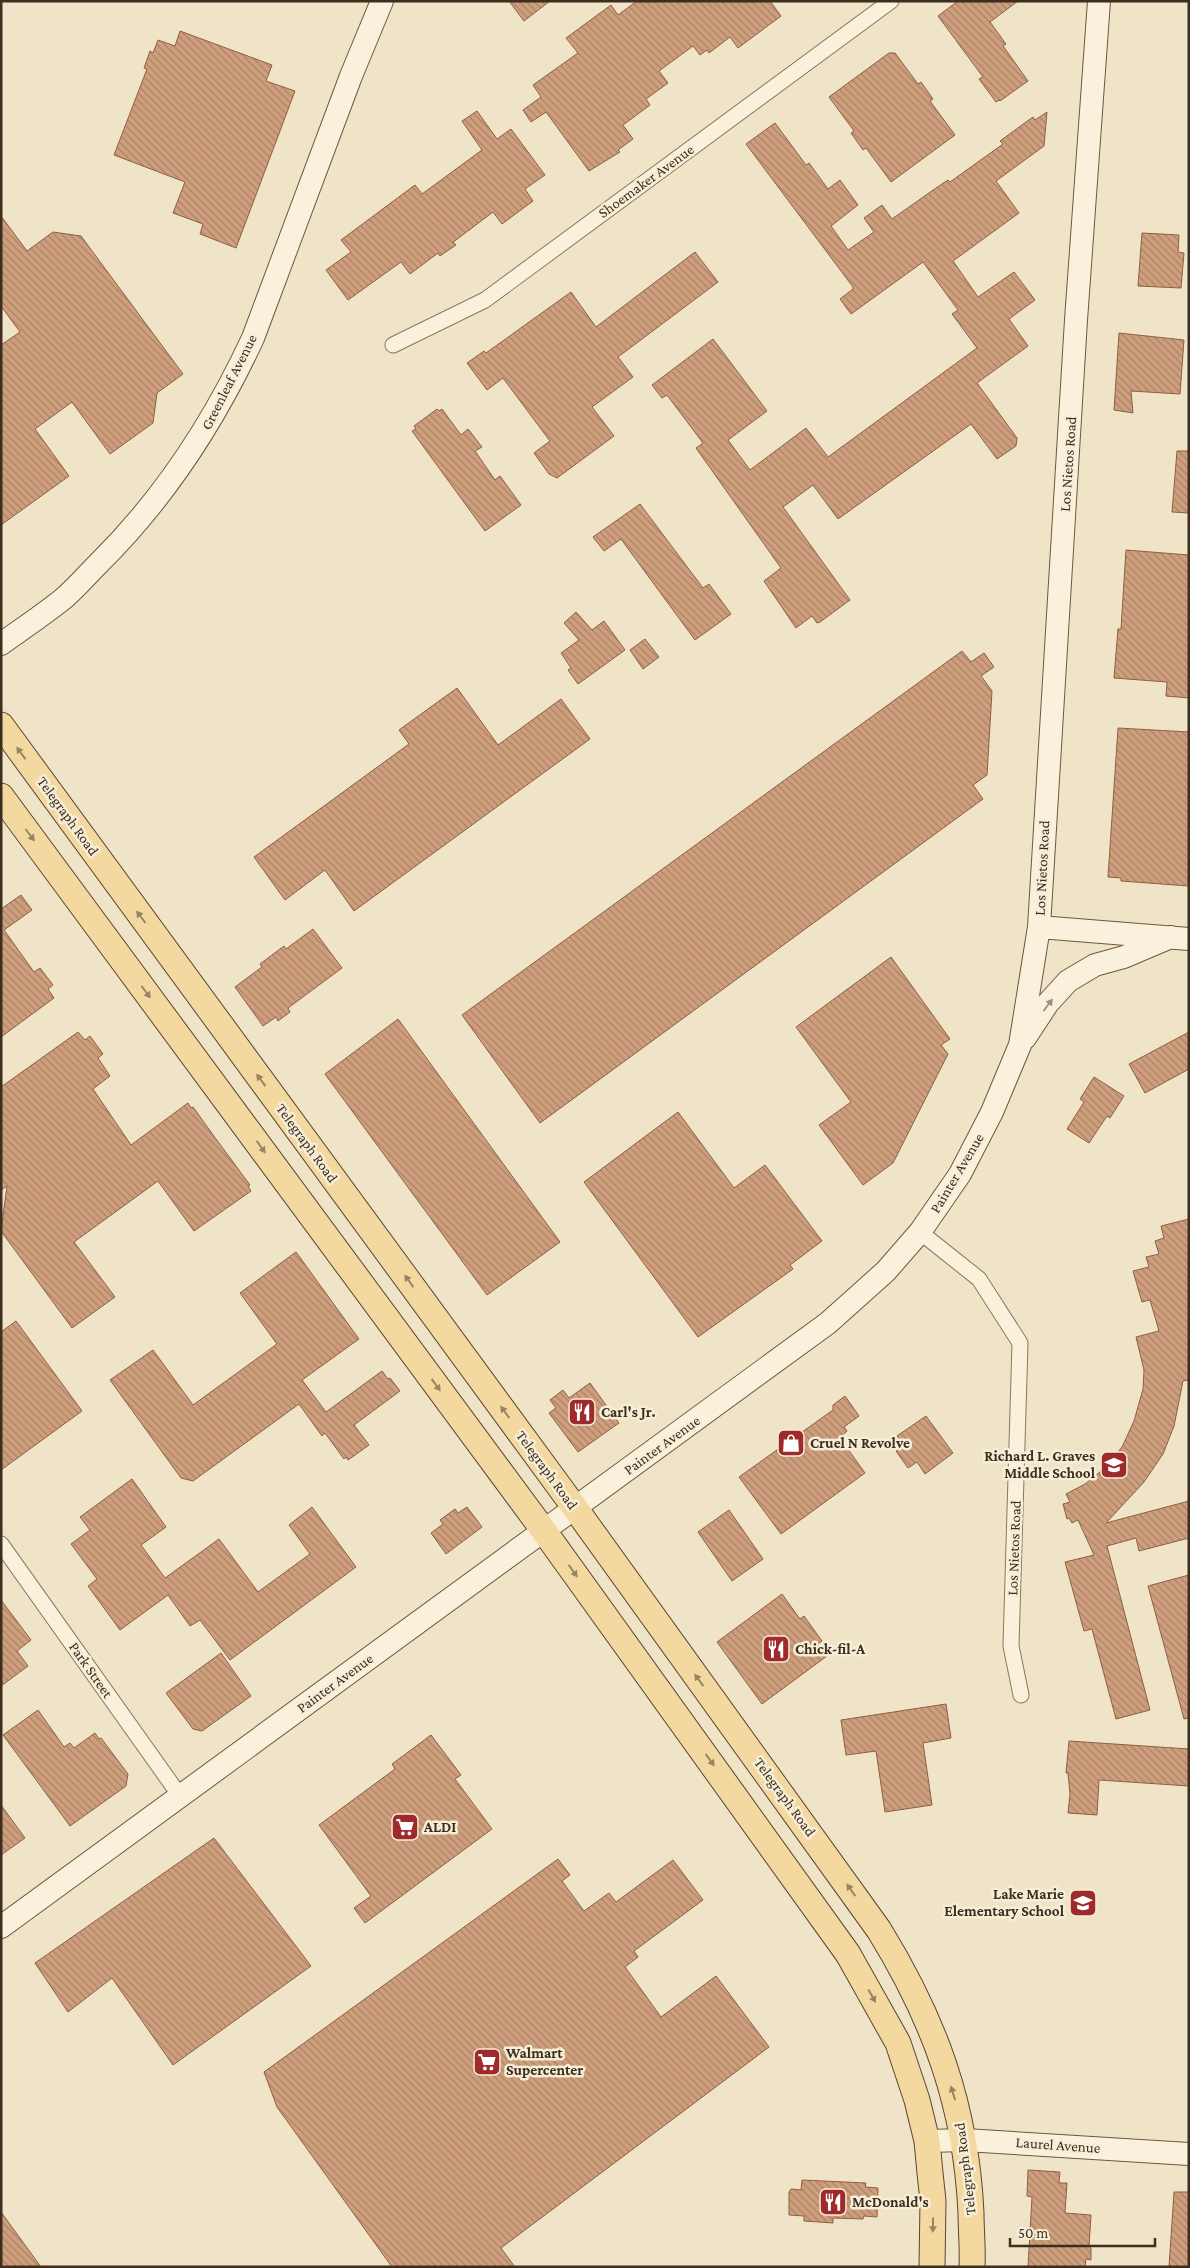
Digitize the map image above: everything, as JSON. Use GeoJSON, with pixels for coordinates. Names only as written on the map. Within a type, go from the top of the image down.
{"type":"FeatureCollection","features":[{"type":"Feature","properties":{"kind":"main road","name":"Greenleaf Avenue"},"geometry":{"type":"LineString","coordinates":[[1,644],[64,598],[120,542],[158,498],[204,432],[235,377],[253,338],[351,76],[382,1]]}},
{"type":"Feature","properties":{"kind":"main road","name":"Los Nietos Road"},"geometry":{"type":"LineString","coordinates":[[1039,927],[1076,320],[1099,1]]}},
{"type":"Feature","properties":{"kind":"main road","name":"Telegraph Road"},"geometry":{"type":"LineString","coordinates":[[1,725],[575,1508],[879,1930],[922,2005],[940,2054],[965,2140],[970,2199],[972,2267]]}},
{"type":"Feature","properties":{"kind":"main road"},"geometry":{"type":"LineString","coordinates":[[1,796],[544,1531],[682,1720],[848,1954],[898,2042],[917,2100],[927,2141],[933,2201],[932,2267]]}},
{"type":"Feature","properties":{"kind":"main road"},"geometry":{"type":"LineString","coordinates":[[1039,927],[1180,938]]}},
{"type":"Feature","properties":{"kind":"main road","name":"Painter Avenue"},"geometry":{"type":"LineString","coordinates":[[1,1927],[828,1324],[886,1271],[920,1232],[960,1174],[992,1112],[1020,1045],[1039,927]]}},
{"type":"Feature","properties":{"kind":"main road"},"geometry":{"type":"LineString","coordinates":[[1020,1045],[1048,1003],[1068,981],[1095,965],[1180,938]]}},
{"type":"Feature","properties":{"kind":"main road"},"geometry":{"type":"LineString","coordinates":[[164,1017],[198,993]]}},
{"type":"Feature","properties":{"kind":"main road"},"geometry":{"type":"LineString","coordinates":[[682,1720],[728,1720]]}},
{"type":"Feature","properties":{"kind":"main road"},"geometry":{"type":"LineString","coordinates":[[848,1954],[879,1930]]}},
{"type":"Feature","properties":{"kind":"main road","name":"Laurel Avenue"},"geometry":{"type":"LineString","coordinates":[[927,2141],[965,2140],[1189,2154]]}},
{"type":"Feature","properties":{"kind":"street","name":"Shoemaker Avenue"},"geometry":{"type":"LineString","coordinates":[[393,345],[485,300],[891,1]]}},
{"type":"Feature","properties":{"kind":"street","name":"Los Nietos Road"},"geometry":{"type":"LineString","coordinates":[[920,1232],[979,1279],[1020,1343],[1011,1646],[1021,1695]]}},
{"type":"Feature","properties":{"kind":"street","name":"Park Street"},"geometry":{"type":"LineString","coordinates":[[1,1544],[180,1796]]}},
{"type":"Feature","properties":{"kind":"building"},"geometry":{"type":"Polygon","coordinates":[[[509,1],[550,1],[524,21],[509,1]]]}},
{"type":"Feature","properties":{"kind":"building"},"geometry":{"type":"Polygon","coordinates":[[[637,1],[770,1],[781,16],[738,48],[730,37],[709,53],[707,50],[700,55],[693,46],[659,71],[668,83],[646,99],[650,105],[623,125],[633,139],[618,150],[620,152],[589,171],[546,112],[531,122],[523,110],[541,97],[533,85],[578,53],[566,38],[611,5],[618,15],[637,1]]]}},
{"type":"Feature","properties":{"kind":"building"},"geometry":{"type":"Polygon","coordinates":[[[958,1],[1018,1],[990,22],[1006,44],[1003,46],[1028,81],[1000,101],[996,102],[979,79],[983,77],[938,16],[958,1]]]}},
{"type":"Feature","properties":{"kind":"building"},"geometry":{"type":"Polygon","coordinates":[[[180,31],[272,65],[266,81],[295,91],[236,248],[200,234],[203,224],[173,213],[185,182],[114,155],[147,69],[144,68],[150,51],[153,53],[158,40],[175,46],[180,31]]]}},
{"type":"Feature","properties":{"kind":"building"},"geometry":{"type":"Polygon","coordinates":[[[889,53],[895,53],[918,84],[921,82],[933,99],[930,101],[955,135],[891,182],[866,148],[863,150],[851,133],[854,131],[829,97],[889,53]]]}},
{"type":"Feature","properties":{"kind":"building"},"geometry":{"type":"Polygon","coordinates":[[[477,111],[497,139],[511,129],[545,175],[525,189],[533,201],[502,224],[493,212],[453,242],[456,245],[440,256],[438,253],[410,274],[401,262],[348,300],[326,270],[351,252],[341,240],[415,185],[422,194],[482,150],[462,121],[477,111]]]}},
{"type":"Feature","properties":{"kind":"building"},"geometry":{"type":"Polygon","coordinates":[[[1047,112],[1044,146],[996,181],[1019,213],[953,261],[978,297],[1014,272],[1035,300],[1009,319],[1028,346],[977,383],[1017,438],[1016,446],[997,459],[971,424],[838,519],[813,485],[783,507],[850,600],[820,622],[817,623],[812,616],[796,628],[764,581],[781,568],[696,448],[703,443],[667,395],[662,398],[652,385],[713,339],[767,411],[728,440],[750,470],[806,428],[828,457],[977,348],[952,314],[958,310],[923,262],[851,314],[840,299],[853,287],[746,144],[775,123],[806,165],[809,163],[828,189],[840,180],[858,205],[831,226],[848,250],[874,232],[864,218],[882,205],[892,219],[948,180],[950,182],[1003,144],[1000,141],[1033,117],[1035,120],[1047,112]]]}},
{"type":"Feature","properties":{"kind":"building"},"geometry":{"type":"Polygon","coordinates":[[[1,216],[27,251],[53,232],[81,236],[183,374],[157,393],[153,423],[110,454],[72,402],[35,429],[69,476],[1,525],[1,345],[20,332],[1,306],[1,216]]]}},
{"type":"Feature","properties":{"kind":"building"},"geometry":{"type":"Polygon","coordinates":[[[1142,233],[1179,235],[1178,252],[1184,253],[1181,288],[1138,286],[1142,233]]]}},
{"type":"Feature","properties":{"kind":"building"},"geometry":{"type":"Polygon","coordinates":[[[695,252],[718,282],[618,357],[633,377],[592,407],[614,436],[557,478],[549,474],[534,453],[550,441],[503,378],[487,390],[467,363],[484,351],[486,353],[571,292],[596,327],[695,252]]]}},
{"type":"Feature","properties":{"kind":"building"},"geometry":{"type":"Polygon","coordinates":[[[1119,333],[1184,340],[1180,394],[1131,391],[1133,413],[1114,410],[1119,333]]]}},
{"type":"Feature","properties":{"kind":"building"},"geometry":{"type":"Polygon","coordinates":[[[437,409],[439,411],[442,409],[461,435],[468,429],[482,447],[475,451],[495,480],[500,476],[521,505],[485,531],[412,431],[416,429],[414,426],[437,409]]]}},
{"type":"Feature","properties":{"kind":"building"},"geometry":{"type":"Polygon","coordinates":[[[1177,451],[1189,451],[1189,513],[1172,512],[1177,451]]]}},
{"type":"Feature","properties":{"kind":"building"},"geometry":{"type":"Polygon","coordinates":[[[640,504],[703,588],[709,584],[731,614],[695,640],[621,539],[604,551],[593,537],[640,504]]]}},
{"type":"Feature","properties":{"kind":"building"},"geometry":{"type":"Polygon","coordinates":[[[1126,550],[1189,555],[1189,698],[1166,696],[1167,682],[1114,678],[1118,629],[1121,629],[1126,550]]]}},
{"type":"Feature","properties":{"kind":"building"},"geometry":{"type":"Polygon","coordinates":[[[576,612],[592,630],[604,621],[625,650],[578,684],[568,670],[571,668],[561,653],[579,640],[564,623],[576,612]]]}},
{"type":"Feature","properties":{"kind":"building"},"geometry":{"type":"Polygon","coordinates":[[[645,639],[659,657],[643,669],[630,650],[645,639]]]}},
{"type":"Feature","properties":{"kind":"building"},"geometry":{"type":"Polygon","coordinates":[[[962,651],[971,662],[984,653],[994,667],[981,676],[992,691],[987,775],[973,785],[983,799],[540,1123],[462,1015],[962,651]]]}},
{"type":"Feature","properties":{"kind":"building"},"geometry":{"type":"Polygon","coordinates":[[[457,688],[498,745],[561,699],[590,739],[354,911],[325,870],[285,900],[254,857],[409,744],[399,730],[457,688]]]}},
{"type":"Feature","properties":{"kind":"building"},"geometry":{"type":"Polygon","coordinates":[[[1118,728],[1189,732],[1189,886],[1121,881],[1121,878],[1108,877],[1118,728]]]}},
{"type":"Feature","properties":{"kind":"building"},"geometry":{"type":"Polygon","coordinates":[[[21,895],[32,910],[4,930],[34,972],[40,968],[53,985],[48,989],[54,998],[1,1037],[1,909],[21,895]]]}},
{"type":"Feature","properties":{"kind":"building"},"geometry":{"type":"Polygon","coordinates":[[[313,929],[342,968],[288,1008],[290,1012],[278,1021],[276,1017],[263,1026],[235,987],[262,967],[260,964],[284,946],[286,949],[313,929]]]}},
{"type":"Feature","properties":{"kind":"building"},"geometry":{"type":"Polygon","coordinates":[[[891,957],[950,1039],[941,1045],[948,1054],[893,1163],[863,1185],[819,1125],[851,1102],[796,1027],[891,957]]]}},
{"type":"Feature","properties":{"kind":"building"},"geometry":{"type":"Polygon","coordinates":[[[398,1019],[560,1242],[487,1295],[325,1074],[398,1019]]]}},
{"type":"Feature","properties":{"kind":"building"},"geometry":{"type":"Polygon","coordinates":[[[78,1032],[85,1040],[90,1036],[103,1054],[98,1058],[110,1076],[93,1089],[131,1145],[188,1103],[191,1108],[193,1107],[250,1185],[248,1186],[251,1191],[194,1231],[158,1181],[74,1242],[115,1297],[72,1328],[1,1231],[7,1186],[1,1190],[1,1087],[78,1032]]]}},
{"type":"Feature","properties":{"kind":"building"},"geometry":{"type":"Polygon","coordinates":[[[1189,1032],[1189,1069],[1145,1093],[1129,1064],[1189,1032]]]}},
{"type":"Feature","properties":{"kind":"building"},"geometry":{"type":"Polygon","coordinates":[[[1094,1077],[1124,1096],[1110,1118],[1107,1116],[1089,1143],[1067,1129],[1084,1102],[1080,1099],[1094,1077]]]}},
{"type":"Feature","properties":{"kind":"building"},"geometry":{"type":"Polygon","coordinates":[[[678,1112],[734,1188],[765,1165],[822,1241],[790,1265],[793,1269],[698,1337],[584,1182],[678,1112]]]}},
{"type":"Feature","properties":{"kind":"building"},"geometry":{"type":"Polygon","coordinates":[[[1189,1219],[1189,1380],[1183,1381],[1174,1426],[1163,1454],[1144,1482],[1106,1523],[1189,1501],[1189,1538],[1139,1551],[1136,1538],[1107,1546],[1150,1710],[1116,1719],[1092,1629],[1084,1631],[1065,1562],[1094,1555],[1078,1520],[1072,1523],[1069,1518],[1067,1519],[1063,1504],[1070,1502],[1066,1494],[1085,1484],[1105,1468],[1122,1447],[1134,1421],[1143,1389],[1144,1370],[1136,1337],[1159,1331],[1150,1300],[1142,1302],[1133,1271],[1149,1267],[1146,1257],[1159,1254],[1155,1241],[1164,1238],[1161,1226],[1189,1219]]]}},
{"type":"Feature","properties":{"kind":"building"},"geometry":{"type":"Polygon","coordinates":[[[296,1252],[359,1339],[302,1380],[326,1412],[382,1371],[400,1391],[354,1425],[369,1445],[348,1460],[346,1457],[344,1459],[325,1433],[322,1436],[299,1404],[193,1481],[181,1478],[110,1380],[153,1350],[193,1405],[277,1344],[240,1293],[296,1252]]]}},
{"type":"Feature","properties":{"kind":"building"},"geometry":{"type":"Polygon","coordinates":[[[16,1321],[82,1411],[1,1470],[1,1332],[16,1321]]]}},
{"type":"Feature","properties":{"kind":"building"},"geometry":{"type":"Polygon","coordinates":[[[590,1383],[619,1423],[578,1452],[549,1413],[556,1408],[550,1400],[563,1390],[569,1398],[590,1383]]]}},
{"type":"Feature","properties":{"kind":"building"},"geometry":{"type":"Polygon","coordinates":[[[845,1396],[859,1416],[844,1427],[847,1431],[840,1438],[865,1473],[781,1534],[739,1477],[833,1410],[833,1405],[845,1396]]]}},
{"type":"Feature","properties":{"kind":"building"},"geometry":{"type":"Polygon","coordinates":[[[926,1416],[953,1453],[925,1474],[917,1462],[908,1468],[896,1451],[904,1445],[897,1436],[926,1416]]]}},
{"type":"Feature","properties":{"kind":"building"},"geometry":{"type":"Polygon","coordinates":[[[132,1479],[166,1527],[141,1545],[165,1578],[219,1539],[258,1592],[310,1554],[289,1525],[312,1507],[356,1567],[230,1660],[200,1620],[190,1626],[168,1595],[120,1630],[88,1586],[97,1579],[71,1544],[90,1530],[80,1517],[132,1479]]]}},
{"type":"Feature","properties":{"kind":"building"},"geometry":{"type":"Polygon","coordinates":[[[467,1507],[482,1527],[446,1554],[431,1533],[443,1524],[440,1520],[455,1509],[458,1513],[467,1507]]]}},
{"type":"Feature","properties":{"kind":"building"},"geometry":{"type":"Polygon","coordinates":[[[729,1510],[763,1559],[732,1581],[698,1532],[729,1510]]]}},
{"type":"Feature","properties":{"kind":"building"},"geometry":{"type":"Polygon","coordinates":[[[1189,1575],[1189,1718],[1184,1719],[1148,1586],[1189,1575]]]}},
{"type":"Feature","properties":{"kind":"building"},"geometry":{"type":"Polygon","coordinates":[[[782,1594],[800,1619],[804,1616],[822,1641],[818,1644],[827,1656],[762,1704],[717,1642],[782,1594]]]}},
{"type":"Feature","properties":{"kind":"building"},"geometry":{"type":"Polygon","coordinates":[[[1,1600],[31,1640],[17,1651],[28,1666],[1,1686],[1,1600]]]}},
{"type":"Feature","properties":{"kind":"building"},"geometry":{"type":"Polygon","coordinates":[[[221,1653],[251,1696],[202,1731],[193,1729],[166,1693],[221,1653]]]}},
{"type":"Feature","properties":{"kind":"building"},"geometry":{"type":"Polygon","coordinates":[[[946,1704],[951,1738],[923,1743],[932,1805],[885,1812],[876,1751],[846,1755],[841,1720],[946,1704]]]}},
{"type":"Feature","properties":{"kind":"building"},"geometry":{"type":"Polygon","coordinates":[[[38,1710],[64,1747],[70,1743],[74,1748],[95,1733],[99,1739],[101,1738],[128,1774],[126,1786],[70,1826],[3,1735],[38,1710]]]}},
{"type":"Feature","properties":{"kind":"building","name":"ALDI"},"geometry":{"type":"Polygon","coordinates":[[[431,1735],[461,1775],[455,1779],[492,1829],[365,1923],[354,1908],[371,1896],[319,1825],[395,1769],[392,1764],[431,1735]]]}},
{"type":"Feature","properties":{"kind":"building"},"geometry":{"type":"Polygon","coordinates":[[[1069,1741],[1189,1749],[1189,1786],[1099,1780],[1097,1815],[1068,1813],[1070,1794],[1068,1773],[1066,1773],[1069,1741]]]}},
{"type":"Feature","properties":{"kind":"building"},"geometry":{"type":"Polygon","coordinates":[[[1,1805],[25,1838],[1,1855],[1,1805]]]}},
{"type":"Feature","properties":{"kind":"building"},"geometry":{"type":"Polygon","coordinates":[[[214,1838],[311,1966],[173,2065],[112,1978],[68,2012],[35,1963],[214,1838]]]}},
{"type":"Feature","properties":{"kind":"building","name":"Walmart Supercenter"},"geometry":{"type":"Polygon","coordinates":[[[558,1859],[570,1875],[562,1881],[584,1911],[609,1893],[616,1902],[673,1860],[703,1900],[634,1951],[638,1957],[625,1967],[661,2017],[716,1976],[769,2047],[501,2248],[515,2267],[392,2267],[277,2107],[264,2072],[558,1859]]]}},
{"type":"Feature","properties":{"kind":"building"},"geometry":{"type":"Polygon","coordinates":[[[1028,2170],[1060,2172],[1059,2183],[1067,2183],[1065,2213],[1091,2215],[1089,2246],[1091,2248],[1091,2260],[1086,2259],[1085,2267],[1028,2267],[1032,2197],[1027,2196],[1028,2170]]]}},
{"type":"Feature","properties":{"kind":"building","name":"McDonald's"},"geometry":{"type":"Polygon","coordinates":[[[802,2180],[866,2183],[865,2187],[878,2188],[877,2217],[864,2216],[863,2219],[833,2218],[833,2223],[804,2221],[804,2216],[789,2215],[789,2192],[791,2189],[801,2190],[802,2180]]]}},
{"type":"Feature","properties":{"kind":"building"},"geometry":{"type":"Polygon","coordinates":[[[1174,2192],[1189,2192],[1189,2267],[1169,2267],[1174,2192]]]}},
{"type":"Feature","properties":{"kind":"building"},"geometry":{"type":"Polygon","coordinates":[[[1,2212],[41,2267],[1,2267],[1,2212]]]}},
{"type":"Feature","properties":{"kind":"place","name":"Carl's Jr."},"geometry":{"type":"Point","coordinates":[582,1412]}},
{"type":"Feature","properties":{"kind":"place","name":"Cruel N Revolve"},"geometry":{"type":"Point","coordinates":[791,1443]}},
{"type":"Feature","properties":{"kind":"place","name":"Richard L. Graves Middle School"},"geometry":{"type":"Point","coordinates":[1114,1465]}},
{"type":"Feature","properties":{"kind":"place","name":"Chick-fil-A"},"geometry":{"type":"Point","coordinates":[776,1649]}},
{"type":"Feature","properties":{"kind":"place","name":"ALDI"},"geometry":{"type":"Point","coordinates":[405,1827]}},
{"type":"Feature","properties":{"kind":"place","name":"Lake Marie Elementary School"},"geometry":{"type":"Point","coordinates":[1083,1903]}},
{"type":"Feature","properties":{"kind":"place","name":"Walmart Supercenter"},"geometry":{"type":"Point","coordinates":[487,2062]}},
{"type":"Feature","properties":{"kind":"place","name":"McDonald's"},"geometry":{"type":"Point","coordinates":[833,2202]}}]}
